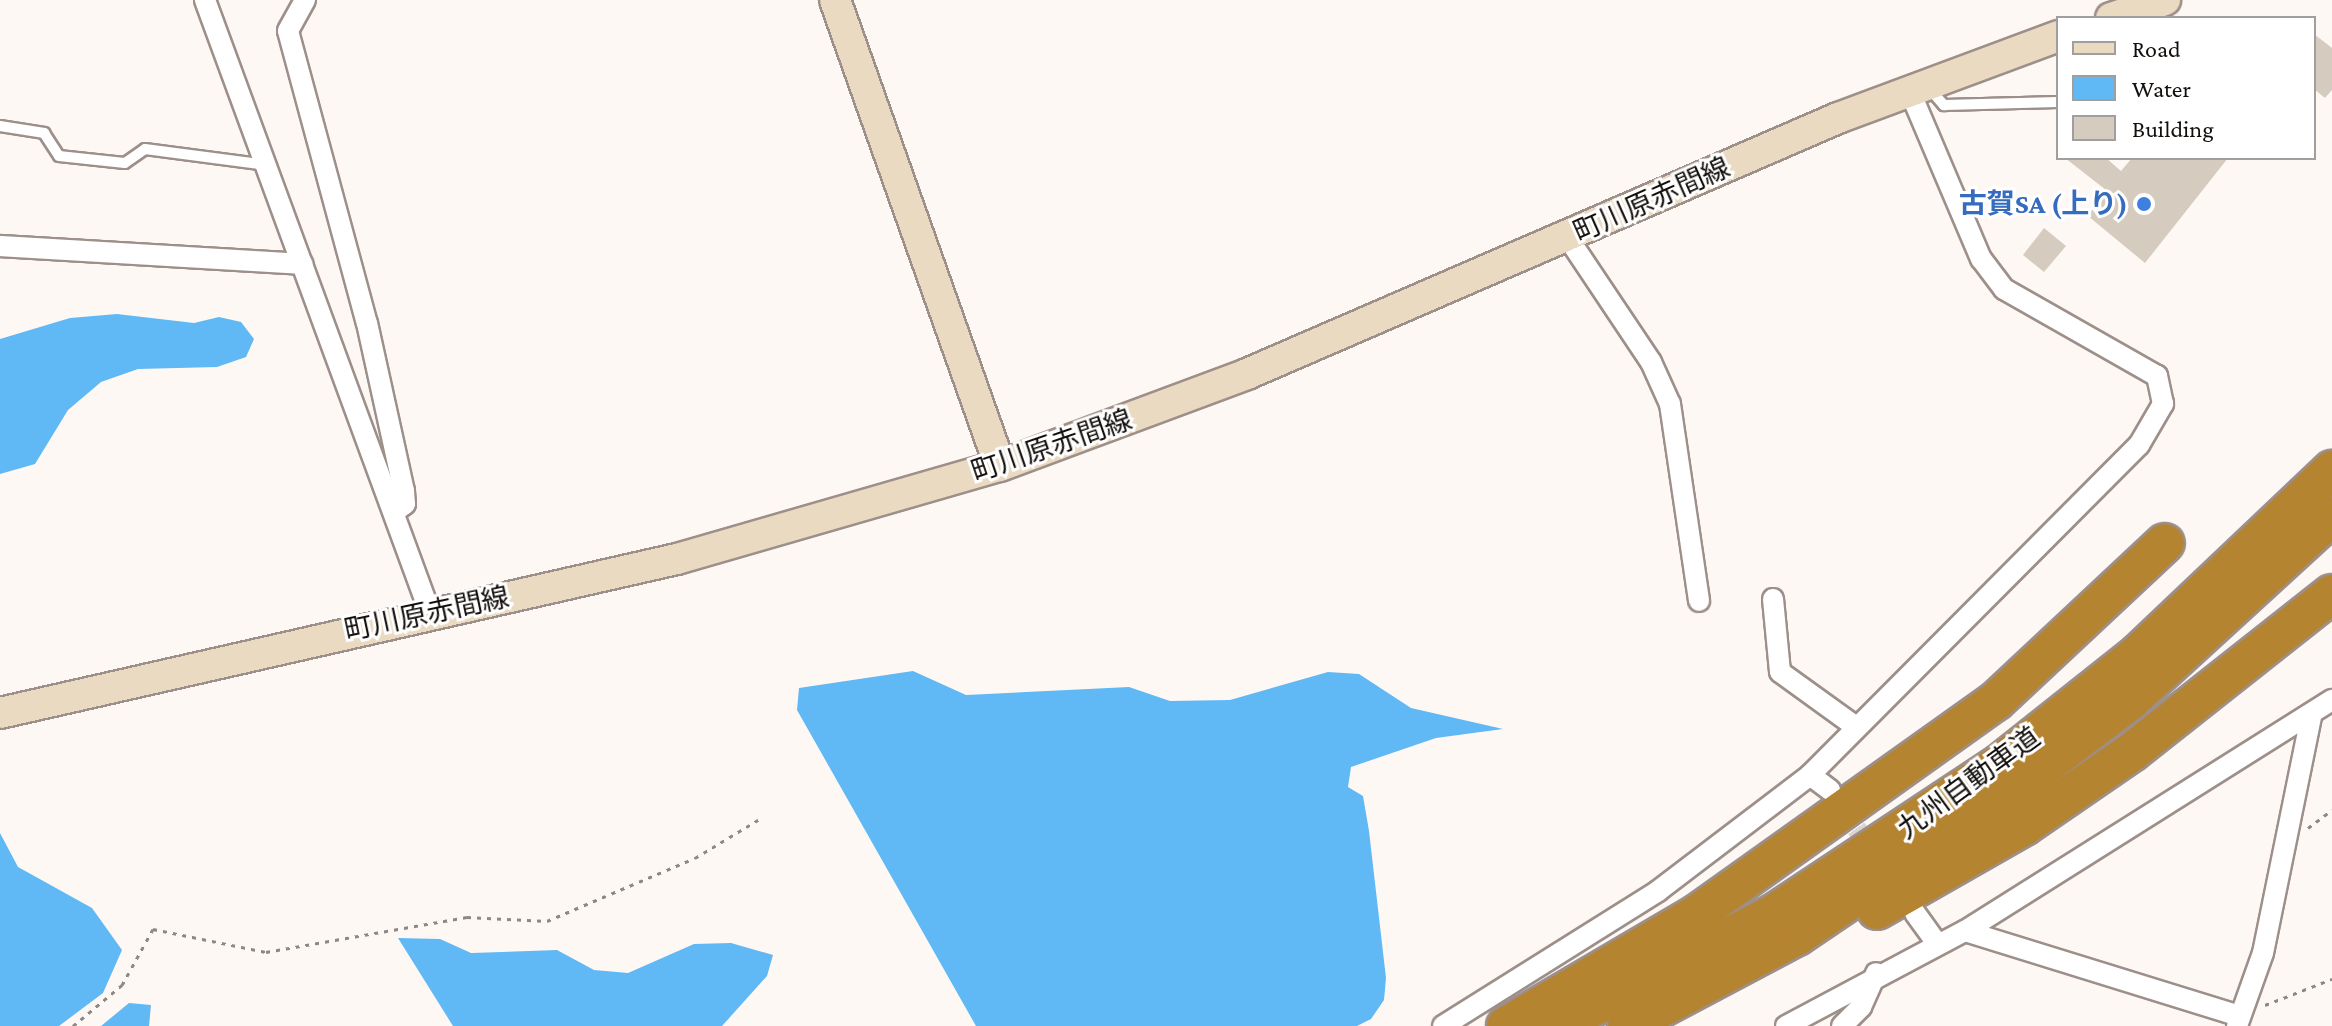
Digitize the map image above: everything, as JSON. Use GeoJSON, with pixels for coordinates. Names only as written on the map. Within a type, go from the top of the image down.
{"type":"FeatureCollection","features":[{"type":"Feature","properties":{"kind":"highway","name":"九州自動車道"},"geometry":{"type":"LineString","coordinates":[[1557,1026],[1773,914],[1997,766],[2227,575],[2332,470]]}},
{"type":"Feature","properties":{"kind":"highway","name":"九州自動車道"},"geometry":{"type":"LineString","coordinates":[[1627,1026],[1797,936],[2014,789],[2130,701],[2332,516]]}},
{"type":"Feature","properties":{"kind":"highway"},"geometry":{"type":"LineString","coordinates":[[1506,1026],[1686,922],[1983,710],[2165,543]]}},
{"type":"Feature","properties":{"kind":"highway"},"geometry":{"type":"LineString","coordinates":[[1714,981],[1802,952],[2024,826],[2220,686],[2332,594]]}},
{"type":"Feature","properties":{"kind":"main road"},"geometry":{"type":"LineString","coordinates":[[2117,16],[2165,0]]}},
{"type":"Feature","properties":{"kind":"main road"},"geometry":{"type":"LineString","coordinates":[[844,3],[1000,466]]}},
{"type":"Feature","properties":{"kind":"main road","name":"町川原赤間線"},"geometry":{"type":"LineString","coordinates":[[0,713],[677,559],[1000,466],[1247,374],[1917,86],[2056,37]]}},
{"type":"Feature","properties":{"kind":"street"},"geometry":{"type":"LineString","coordinates":[[205,0],[430,613]]}},
{"type":"Feature","properties":{"kind":"street"},"geometry":{"type":"LineString","coordinates":[[305,0],[288,31],[373,353],[404,491],[405,504],[394,512]]}},
{"type":"Feature","properties":{"kind":"street"},"geometry":{"type":"LineString","coordinates":[[1443,1026],[1658,891],[1810,775],[1855,726],[2139,445],[2163,404],[2157,376],[2004,289],[1981,259],[1917,86]]}},
{"type":"Feature","properties":{"kind":"street"},"geometry":{"type":"LineString","coordinates":[[1568,238],[1651,362],[1670,404],[1699,601]]}},
{"type":"Feature","properties":{"kind":"street"},"geometry":{"type":"LineString","coordinates":[[0,246],[302,264]]}},
{"type":"Feature","properties":{"kind":"street"},"geometry":{"type":"LineString","coordinates":[[1773,599],[1780,672],[1855,726]]}},
{"type":"Feature","properties":{"kind":"street"},"geometry":{"type":"LineString","coordinates":[[1786,1026],[1935,941],[1965,931],[2311,717],[2332,700]]}},
{"type":"Feature","properties":{"kind":"street"},"geometry":{"type":"LineString","coordinates":[[1965,931],[2238,1021],[2263,953],[2311,717]]}},
{"type":"Feature","properties":{"kind":"street"},"geometry":{"type":"LineString","coordinates":[[1810,775],[1830,790]]}},
{"type":"Feature","properties":{"kind":"street"},"geometry":{"type":"LineString","coordinates":[[1915,913],[1935,941]]}},
{"type":"Feature","properties":{"kind":"street"},"geometry":{"type":"LineString","coordinates":[[1842,1026],[1861,1007],[1876,973]]}},
{"type":"Feature","properties":{"kind":"lane"},"geometry":{"type":"LineString","coordinates":[[1917,86],[1944,105],[2056,102]]}},
{"type":"Feature","properties":{"kind":"lane"},"geometry":{"type":"LineString","coordinates":[[0,126],[44,133],[59,156],[125,163],[145,149],[267,165]]}},
{"type":"Feature","properties":{"kind":"path"},"geometry":{"type":"LineString","coordinates":[[73,1026],[122,985],[153,929],[266,952],[467,917],[547,921],[695,858],[758,820]]}},
{"type":"Feature","properties":{"kind":"path"},"geometry":{"type":"LineString","coordinates":[[2238,1021],[2332,979]]}},
{"type":"Feature","properties":{"kind":"water"},"geometry":{"type":"Polygon","coordinates":[[[117,314],[194,323],[219,317],[241,322],[254,339],[246,357],[217,367],[138,369],[101,382],[68,410],[35,464],[0,474],[0,339],[70,318],[117,314]]]}},
{"type":"Feature","properties":{"kind":"water"},"geometry":{"type":"Polygon","coordinates":[[[913,671],[966,695],[1129,687],[1170,701],[1230,700],[1328,672],[1359,674],[1411,708],[1503,729],[1436,738],[1351,767],[1348,787],[1363,796],[1369,831],[1386,978],[1384,1000],[1371,1019],[1357,1026],[976,1026],[797,710],[799,688],[913,671]]]}},
{"type":"Feature","properties":{"kind":"water"},"geometry":{"type":"Polygon","coordinates":[[[0,833],[18,867],[92,908],[122,950],[103,993],[59,1026],[0,1026],[0,833]]]}},
{"type":"Feature","properties":{"kind":"water"},"geometry":{"type":"Polygon","coordinates":[[[398,938],[440,939],[471,953],[557,950],[594,970],[628,973],[694,944],[731,943],[773,955],[767,976],[722,1026],[453,1026],[398,938]]]}},
{"type":"Feature","properties":{"kind":"water"},"geometry":{"type":"Polygon","coordinates":[[[129,1003],[151,1005],[149,1026],[101,1026],[129,1003]]]}},
{"type":"Feature","properties":{"kind":"building"},"geometry":{"type":"Polygon","coordinates":[[[2316,36],[2332,48],[2332,90],[2325,98],[2316,91],[2316,36]]]}},
{"type":"Feature","properties":{"kind":"building","name":"古賀SA (上り)"},"geometry":{"type":"Polygon","coordinates":[[[2068,160],[2108,160],[2121,171],[2130,160],[2226,160],[2145,263],[2088,216],[2106,190],[2068,160]]]}},
{"type":"Feature","properties":{"kind":"building"},"geometry":{"type":"Polygon","coordinates":[[[2044,228],[2066,246],[2044,272],[2023,255],[2044,228]]]}},
{"type":"Feature","properties":{"kind":"tunnel"},"geometry":{"type":"LineString","coordinates":[[1839,804],[1876,856]]}},
{"type":"Feature","properties":{"kind":"place","name":"古賀SA (上り)"},"geometry":{"type":"Point","coordinates":[2144,204]}}]}
